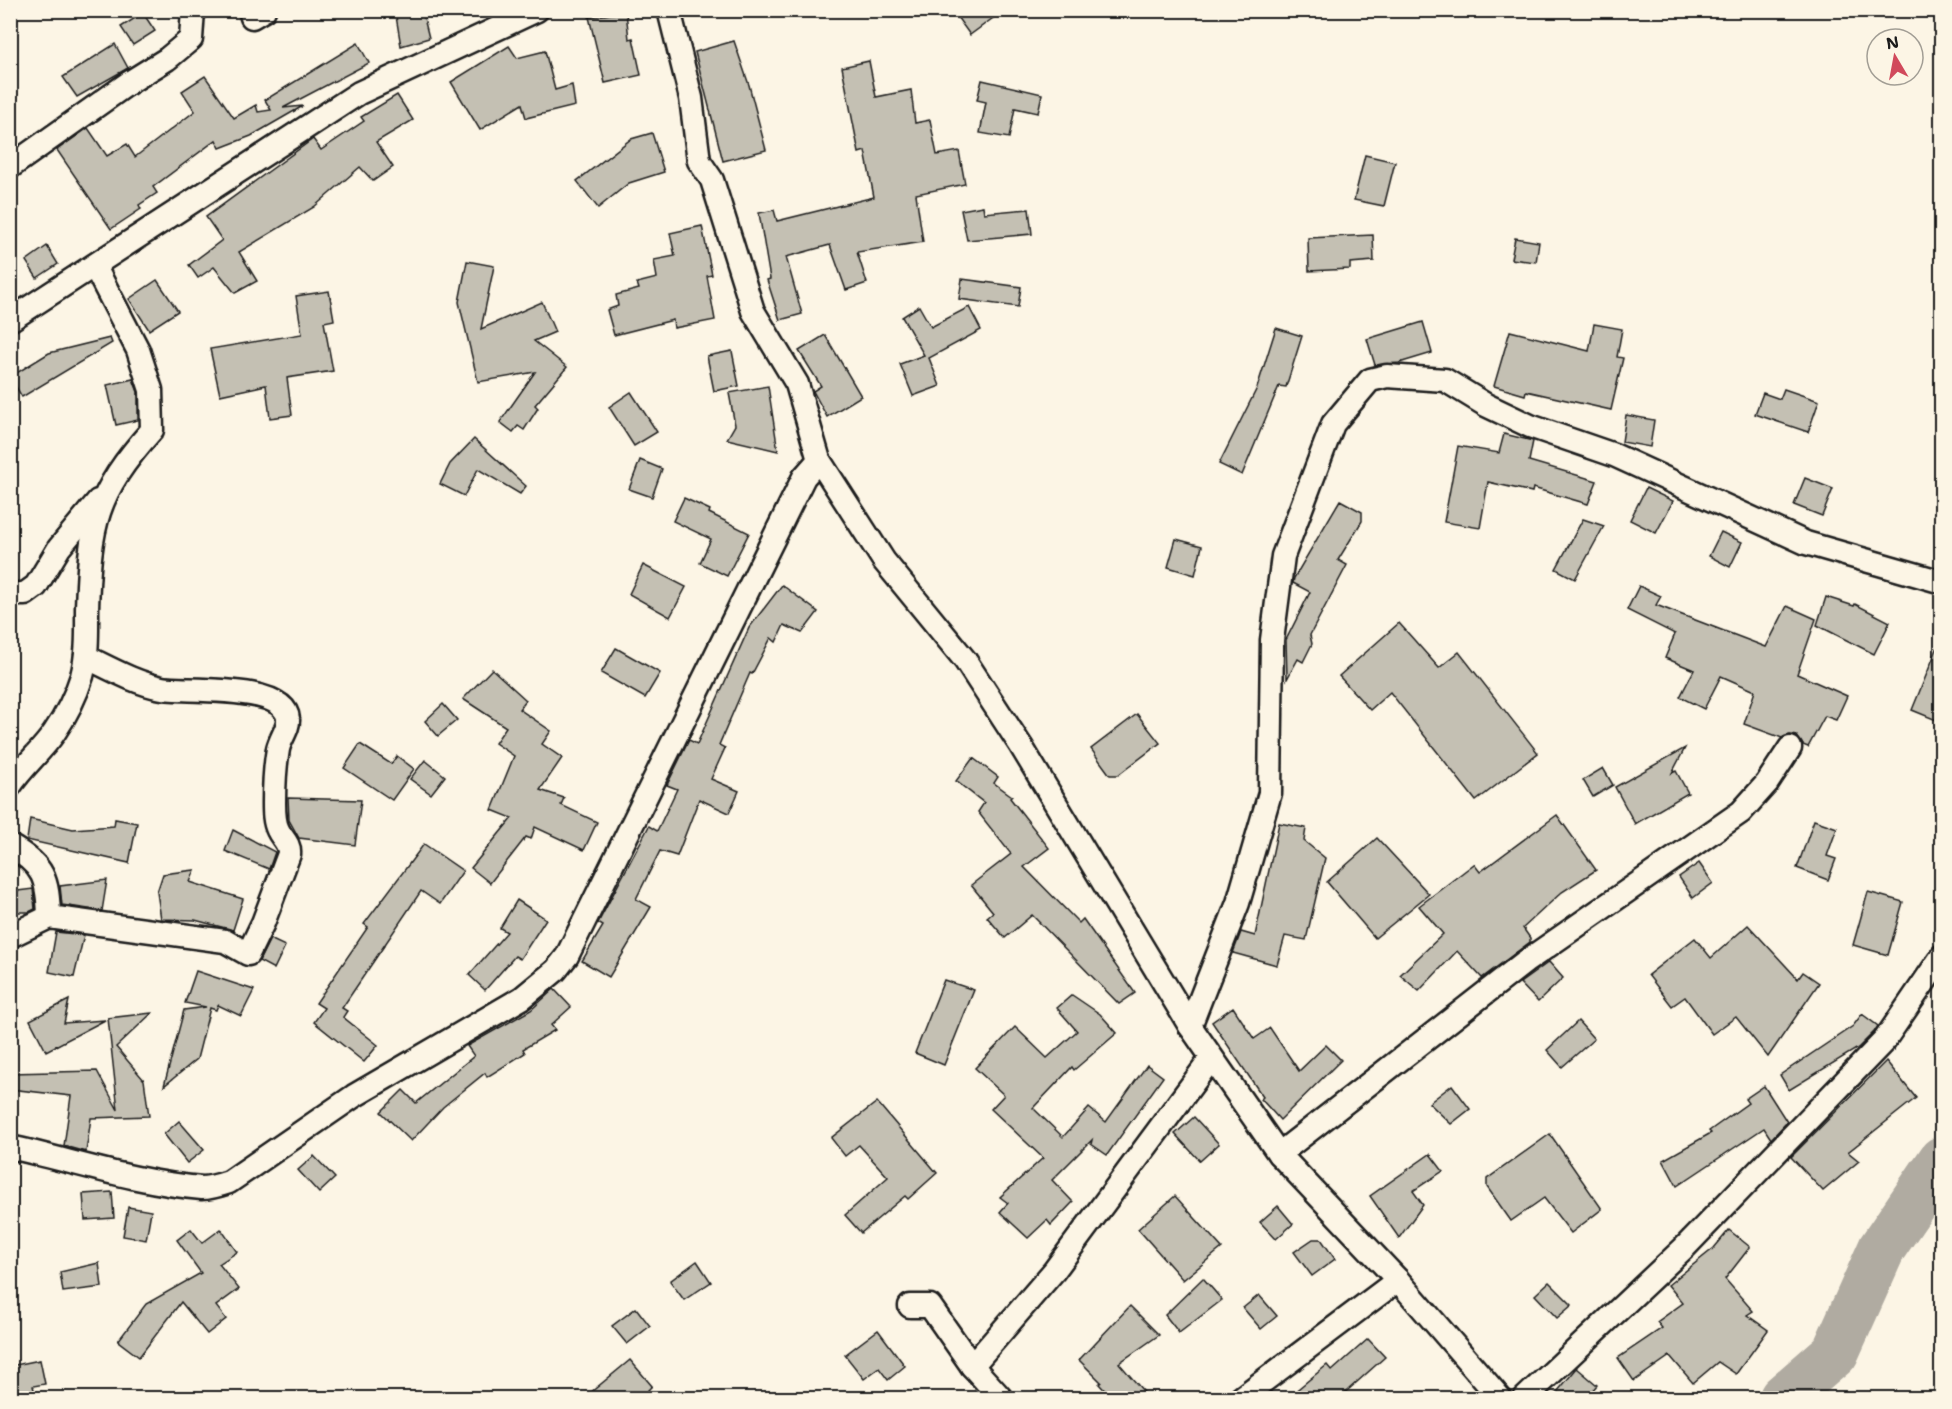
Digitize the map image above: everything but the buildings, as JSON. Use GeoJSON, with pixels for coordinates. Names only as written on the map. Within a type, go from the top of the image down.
{"type":"FeatureCollection","features":[{"type":"Feature","properties":{"kind":"street"},"geometry":{"type":"LineString","coordinates":[[10,167],[191,39],[193,10]]}},
{"type":"Feature","properties":{"kind":"street"},"geometry":{"type":"LineString","coordinates":[[250,10],[252,17],[264,10]]}},
{"type":"Feature","properties":{"kind":"street"},"geometry":{"type":"LineString","coordinates":[[10,320],[95,267],[359,93],[537,10]]}},
{"type":"Feature","properties":{"kind":"street"},"geometry":{"type":"LineString","coordinates":[[669,10],[691,98],[699,161],[712,180],[753,311],[797,384],[819,460],[884,561],[971,669],[1021,746],[1190,1026],[1279,1154],[1398,1280],[1500,1398]]}},
{"type":"Feature","properties":{"kind":"street"},"geometry":{"type":"LineString","coordinates":[[10,594],[25,594],[36,586],[59,548],[105,493],[125,461],[153,430],[151,390],[138,350],[95,267]]}},
{"type":"Feature","properties":{"kind":"street"},"geometry":{"type":"LineString","coordinates":[[1190,1026],[1238,903],[1270,793],[1272,640],[1283,556],[1334,424],[1370,380],[1387,376],[1445,380],[1486,405],[1530,426],[1614,455],[1806,543],[1941,582]]}},
{"type":"Feature","properties":{"kind":"street"},"geometry":{"type":"LineString","coordinates":[[10,1147],[142,1177],[204,1188],[229,1182],[354,1096],[522,998],[556,970],[567,956],[804,477],[819,460]]}},
{"type":"Feature","properties":{"kind":"street"},"geometry":{"type":"LineString","coordinates":[[10,786],[55,733],[75,692],[86,657],[88,559],[105,493]]}},
{"type":"Feature","properties":{"kind":"street"},"geometry":{"type":"LineString","coordinates":[[10,936],[49,917],[225,941],[248,954],[263,924],[289,854],[290,848],[275,823],[274,803],[279,748],[288,720],[286,712],[270,700],[258,695],[221,690],[162,688],[120,673],[86,657]]}},
{"type":"Feature","properties":{"kind":"street"},"geometry":{"type":"LineString","coordinates":[[1279,1154],[1525,962],[1741,812],[1767,783],[1790,748]]}},
{"type":"Feature","properties":{"kind":"street"},"geometry":{"type":"LineString","coordinates":[[10,846],[30,857],[45,876],[49,917]]}},
{"type":"Feature","properties":{"kind":"street"},"geometry":{"type":"LineString","coordinates":[[1525,1398],[1684,1248],[1884,1041],[1941,956]]}},
{"type":"Feature","properties":{"kind":"street"},"geometry":{"type":"LineString","coordinates":[[972,1366],[1054,1271],[1211,1059]]}},
{"type":"Feature","properties":{"kind":"street"},"geometry":{"type":"LineString","coordinates":[[1241,1398],[1398,1280]]}},
{"type":"Feature","properties":{"kind":"street"},"geometry":{"type":"LineString","coordinates":[[910,1306],[930,1306],[972,1366],[1001,1398]]}},
{"type":"Feature","properties":{"kind":"waterway"},"geometry":{"type":"LineString","coordinates":[[1783,1398],[1835,1353],[1882,1248],[1942,1160]]}}]}
